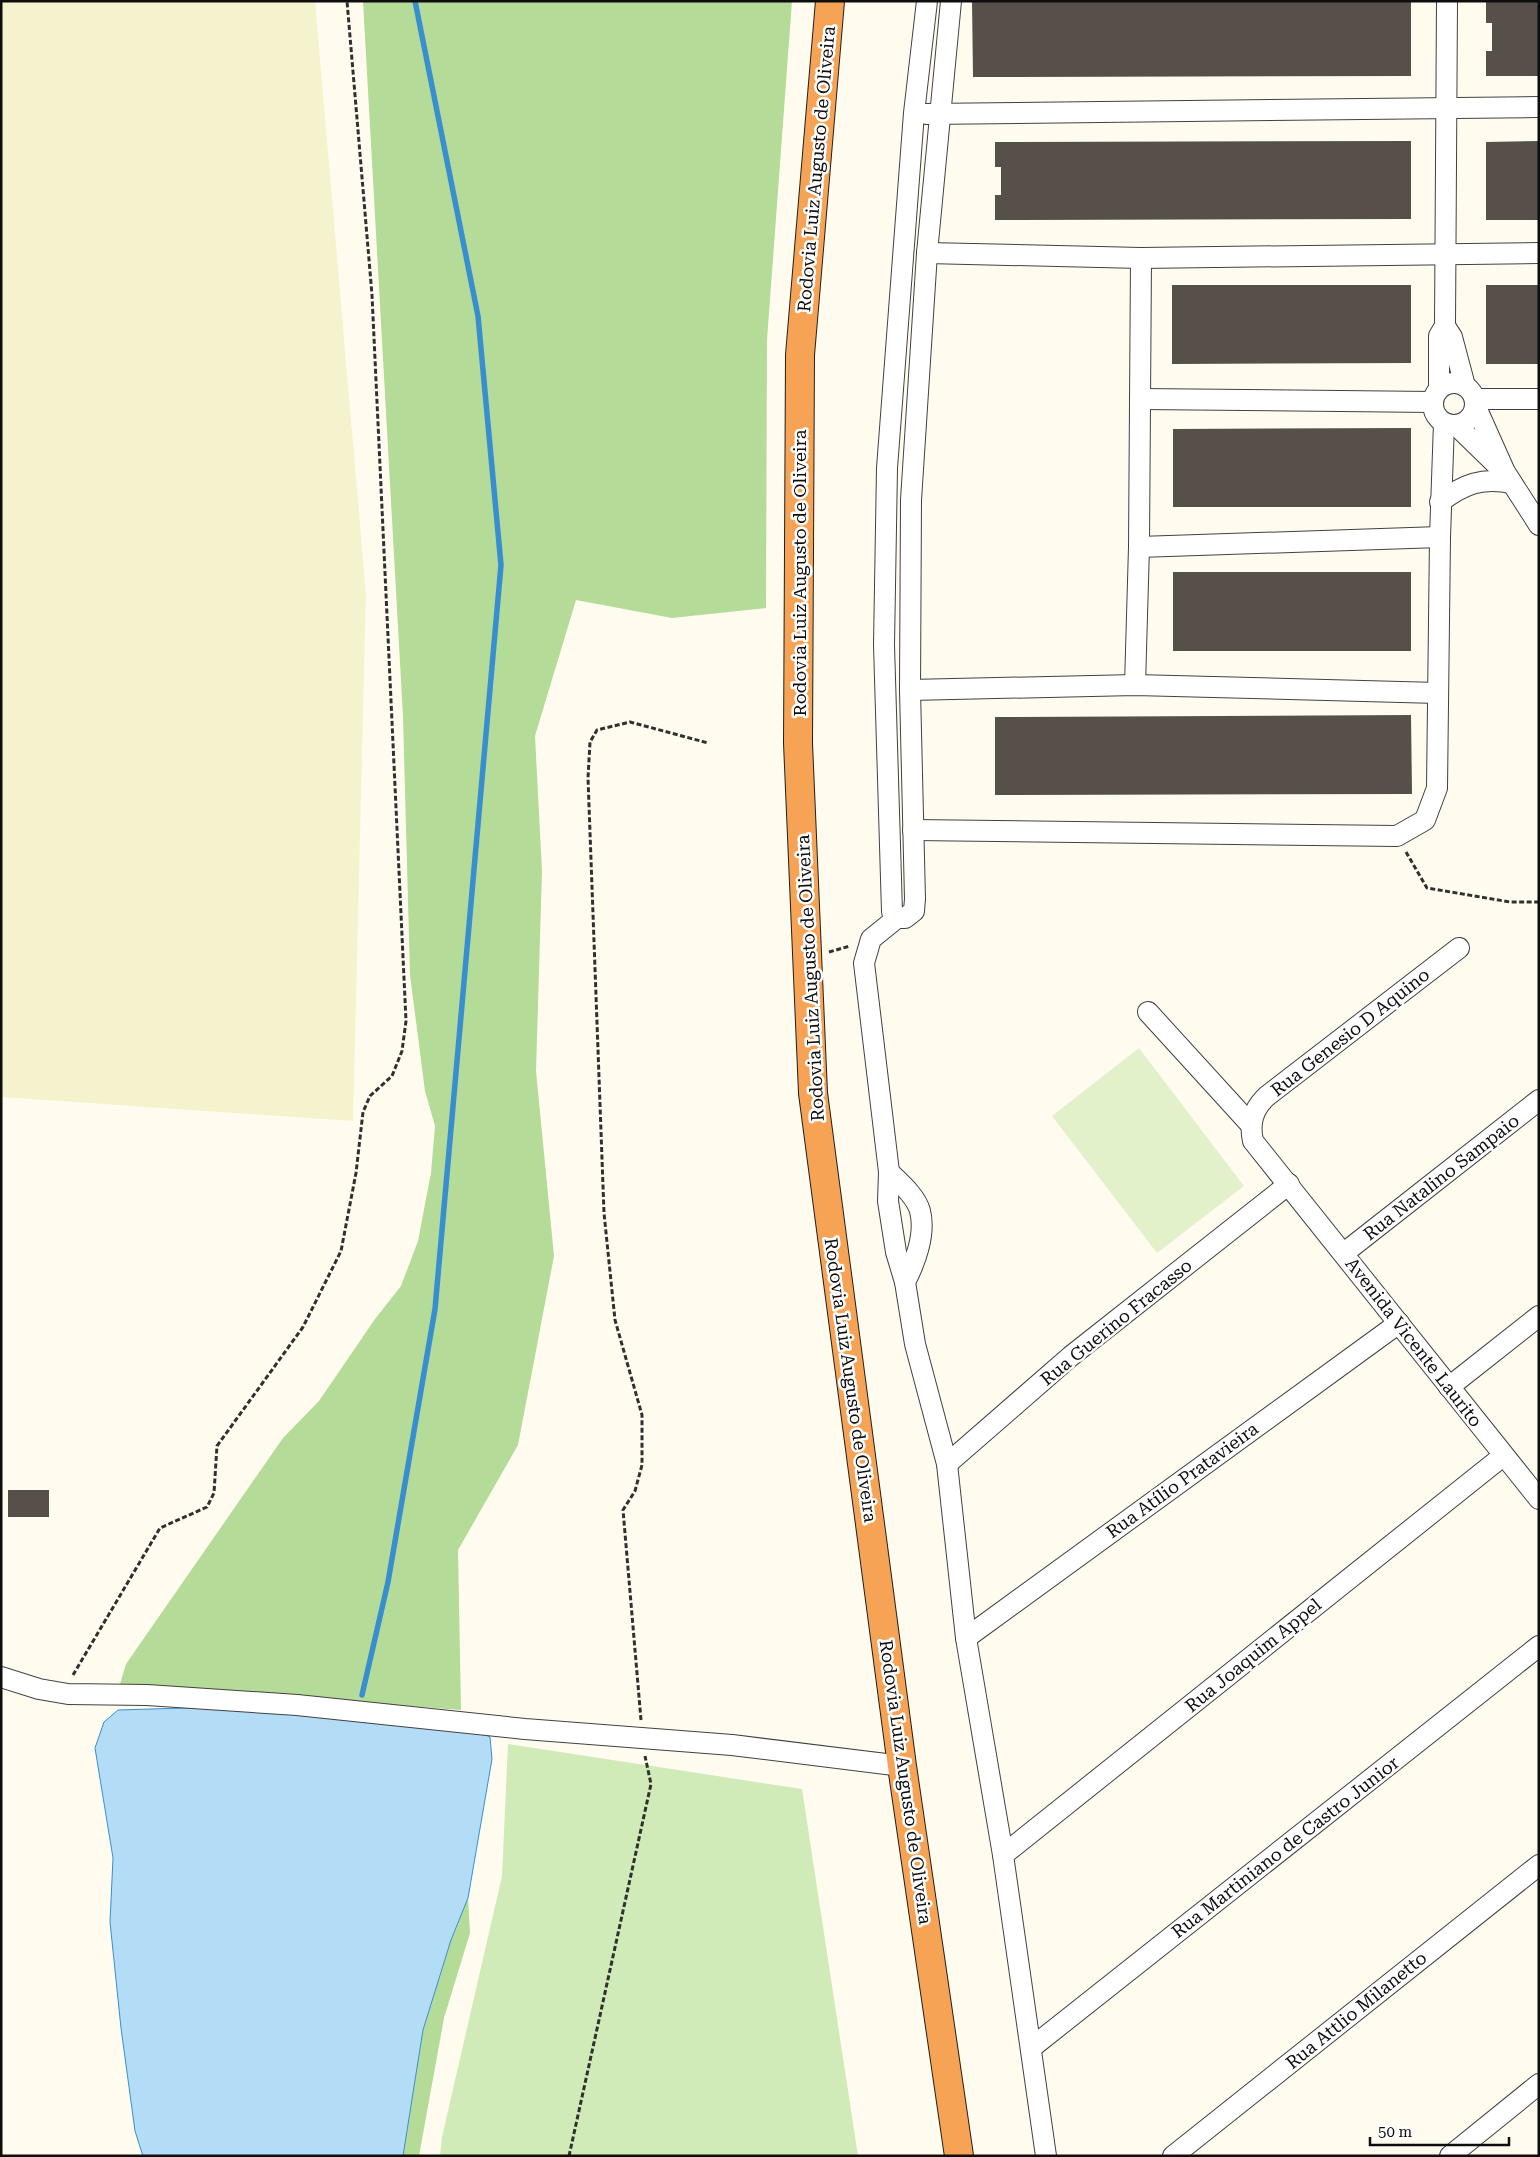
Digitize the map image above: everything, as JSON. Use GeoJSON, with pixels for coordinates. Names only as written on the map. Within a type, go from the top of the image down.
{"type":"FeatureCollection","features":[{"type":"Feature","properties":{"kind":"highway","name":"Rodovia Luiz Augusto de Oliveira"},"geometry":{"type":"LineString","coordinates":[[830,1],[800,355],[798,743],[813,1094],[902,1766],[959,2156]]}},
{"type":"Feature","properties":{"kind":"street"},"geometry":{"type":"LineString","coordinates":[[897,918],[892,912],[884,645],[887,468],[914,113],[928,1]]}},
{"type":"Feature","properties":{"kind":"street"},"geometry":{"type":"LineString","coordinates":[[951,1],[927,253],[911,500],[910,690],[914,911],[905,918],[897,918],[872,939],[864,963],[888,1172],[888,1201],[896,1252],[905,1282],[915,1344],[947,1464],[966,1638],[1003,1855],[1046,2156]]}},
{"type":"Feature","properties":{"kind":"street"},"geometry":{"type":"LineString","coordinates":[[1447,1],[1445,326],[1439,336],[1436,395],[1437,418],[1450,425],[1508,477]]}},
{"type":"Feature","properties":{"kind":"street"},"geometry":{"type":"LineString","coordinates":[[914,113],[1539,107]]}},
{"type":"Feature","properties":{"kind":"street"},"geometry":{"type":"LineString","coordinates":[[927,253],[1141,258],[1539,253]]}},
{"type":"Feature","properties":{"kind":"street"},"geometry":{"type":"LineString","coordinates":[[1135,685],[1139,546],[1141,258]]}},
{"type":"Feature","properties":{"kind":"street"},"geometry":{"type":"LineString","coordinates":[[1445,326],[1452,337],[1472,397],[1508,477],[1539,525]]}},
{"type":"Feature","properties":{"kind":"street"},"geometry":{"type":"LineString","coordinates":[[1140,399],[1436,395],[1449,384],[1472,397],[1539,399]]}},
{"type":"Feature","properties":{"kind":"street"},"geometry":{"type":"LineString","coordinates":[[1450,425],[1467,422],[1472,397]]}},
{"type":"Feature","properties":{"kind":"street"},"geometry":{"type":"LineString","coordinates":[[913,830],[1397,836],[1425,820],[1437,788],[1440,502],[1450,425]]}},
{"type":"Feature","properties":{"kind":"street"},"geometry":{"type":"LineString","coordinates":[[1440,502],[1460,487],[1508,477]]}},
{"type":"Feature","properties":{"kind":"street"},"geometry":{"type":"LineString","coordinates":[[1139,546],[1440,537]]}},
{"type":"Feature","properties":{"kind":"street"},"geometry":{"type":"LineString","coordinates":[[910,690],[1135,685],[1438,693]]}},
{"type":"Feature","properties":{"kind":"street","name":"Rua Genesio D Aquino"},"geometry":{"type":"LineString","coordinates":[[1251,1124],[1256,1109],[1267,1096],[1459,948]]}},
{"type":"Feature","properties":{"kind":"street"},"geometry":{"type":"LineString","coordinates":[[1148,1012],[1251,1124]]}},
{"type":"Feature","properties":{"kind":"street","name":"Rua Natalino Sampaio"},"geometry":{"type":"LineString","coordinates":[[1344,1254],[1539,1100]]}},
{"type":"Feature","properties":{"kind":"street","name":"Avenida Vicente Laurito"},"geometry":{"type":"LineString","coordinates":[[1251,1124],[1253,1141],[1539,1499]]}},
{"type":"Feature","properties":{"kind":"street"},"geometry":{"type":"LineString","coordinates":[[888,1172],[906,1189],[920,1211],[920,1238],[916,1261],[905,1282]]}},
{"type":"Feature","properties":{"kind":"street","name":"Rua Guerino Fracasso"},"geometry":{"type":"LineString","coordinates":[[947,1464],[1071,1356],[1289,1184]]}},
{"type":"Feature","properties":{"kind":"street"},"geometry":{"type":"LineString","coordinates":[[1450,1387],[1539,1316]]}},
{"type":"Feature","properties":{"kind":"street","name":"Rua Atílio Pratavieira"},"geometry":{"type":"LineString","coordinates":[[966,1638],[1399,1323]]}},
{"type":"Feature","properties":{"kind":"street","name":"Rua Joaquim Appel"},"geometry":{"type":"LineString","coordinates":[[1003,1855],[1504,1456]]}},
{"type":"Feature","properties":{"kind":"street","name":"Rua Martiniano de Castro Junior"},"geometry":{"type":"LineString","coordinates":[[1031,2048],[1539,1646]]}},
{"type":"Feature","properties":{"kind":"street"},"geometry":{"type":"LineString","coordinates":[[1,1677],[38,1689],[62,1693],[147,1695],[297,1705],[524,1729],[732,1745],[902,1766]]}},
{"type":"Feature","properties":{"kind":"street","name":"Rua Attlio Milanetto"},"geometry":{"type":"LineString","coordinates":[[1174,2156],[1539,1865]]}},
{"type":"Feature","properties":{"kind":"street"},"geometry":{"type":"LineString","coordinates":[[1450,2156],[1539,2084]]}},
{"type":"Feature","properties":{"kind":"path"},"geometry":{"type":"LineString","coordinates":[[62,1693],[160,1528],[207,1507],[214,1493],[217,1446],[303,1327],[341,1251],[356,1173],[363,1112],[370,1096],[392,1076],[402,1051],[406,1021],[400,866],[372,295],[347,1]]}},
{"type":"Feature","properties":{"kind":"path"},"geometry":{"type":"LineString","coordinates":[[569,2156],[650,1784],[643,1738],[623,1510],[635,1491],[642,1465],[642,1415],[615,1320],[604,1213],[588,778],[590,742],[597,730],[630,722],[708,744]]}},
{"type":"Feature","properties":{"kind":"path"},"geometry":{"type":"LineString","coordinates":[[1397,836],[1427,888],[1510,902],[1539,902]]}},
{"type":"Feature","properties":{"kind":"path"},"geometry":{"type":"LineString","coordinates":[[809,968],[826,952],[872,939]]}},
{"type":"Feature","properties":{"kind":"shaded area"},"geometry":{"type":"Polygon","coordinates":[[[1,1],[315,1],[366,594],[353,1121],[1,1097],[1,1]]]}},
{"type":"Feature","properties":{"kind":"green space"},"geometry":{"type":"Polygon","coordinates":[[[363,1],[792,1],[767,340],[766,608],[672,618],[576,600],[535,736],[542,871],[536,1071],[554,1256],[518,1445],[458,1550],[461,1710],[120,1684],[126,1664],[283,1438],[319,1401],[375,1319],[401,1286],[418,1241],[431,1173],[435,1126],[425,1091],[410,975],[403,716],[363,1]]]}},
{"type":"Feature","properties":{"kind":"green space"},"geometry":{"type":"Polygon","coordinates":[[[1139,1048],[1244,1186],[1157,1253],[1052,1116],[1139,1048]]]}},
{"type":"Feature","properties":{"kind":"green space"},"geometry":{"type":"Polygon","coordinates":[[[508,1744],[802,1789],[858,2156],[440,2156],[442,2137],[502,1876],[508,1744]]]}},
{"type":"Feature","properties":{"kind":"green space"},"geometry":{"type":"Polygon","coordinates":[[[468,1898],[470,1933],[444,2018],[419,2156],[403,2156],[423,2030],[451,1940],[468,1898]]]}},
{"type":"Feature","properties":{"kind":"water"},"geometry":{"type":"Polygon","coordinates":[[[251,1706],[465,1724],[490,1737],[492,1759],[468,1898],[451,1940],[423,2030],[403,2156],[143,2156],[135,2131],[121,2028],[110,1922],[113,1858],[95,1748],[104,1722],[118,1710],[251,1706]]]}},
{"type":"Feature","properties":{"kind":"building"},"geometry":{"type":"Polygon","coordinates":[[[972,1],[1411,1],[1411,76],[973,77],[972,1]]]}},
{"type":"Feature","properties":{"kind":"building"},"geometry":{"type":"Polygon","coordinates":[[[1486,1],[1539,1],[1539,76],[1486,76],[1486,51],[1492,51],[1492,23],[1486,23],[1486,1]]]}},
{"type":"Feature","properties":{"kind":"building"},"geometry":{"type":"Polygon","coordinates":[[[1411,141],[1411,219],[995,220],[995,195],[1001,195],[1001,167],[995,167],[995,142],[1411,141]]]}},
{"type":"Feature","properties":{"kind":"building"},"geometry":{"type":"Polygon","coordinates":[[[1539,141],[1539,220],[1486,220],[1486,142],[1539,141]]]}},
{"type":"Feature","properties":{"kind":"building"},"geometry":{"type":"Polygon","coordinates":[[[1172,285],[1411,285],[1411,363],[1172,364],[1172,285]]]}},
{"type":"Feature","properties":{"kind":"building"},"geometry":{"type":"Polygon","coordinates":[[[1486,285],[1539,285],[1539,364],[1486,364],[1486,285]]]}},
{"type":"Feature","properties":{"kind":"building"},"geometry":{"type":"Polygon","coordinates":[[[1411,428],[1411,507],[1173,507],[1173,429],[1411,428]]]}},
{"type":"Feature","properties":{"kind":"building"},"geometry":{"type":"Polygon","coordinates":[[[1173,572],[1411,572],[1411,651],[1173,651],[1173,572]]]}},
{"type":"Feature","properties":{"kind":"building"},"geometry":{"type":"Polygon","coordinates":[[[1411,715],[1412,794],[995,795],[995,717],[1411,715]]]}},
{"type":"Feature","properties":{"kind":"building"},"geometry":{"type":"Polygon","coordinates":[[[8,1490],[49,1490],[49,1517],[8,1517],[8,1490]]]}},
{"type":"Feature","properties":{"kind":"waterway"},"geometry":{"type":"LineString","coordinates":[[362,1695],[388,1582],[435,1309],[501,565],[478,316],[415,1]]}}]}
